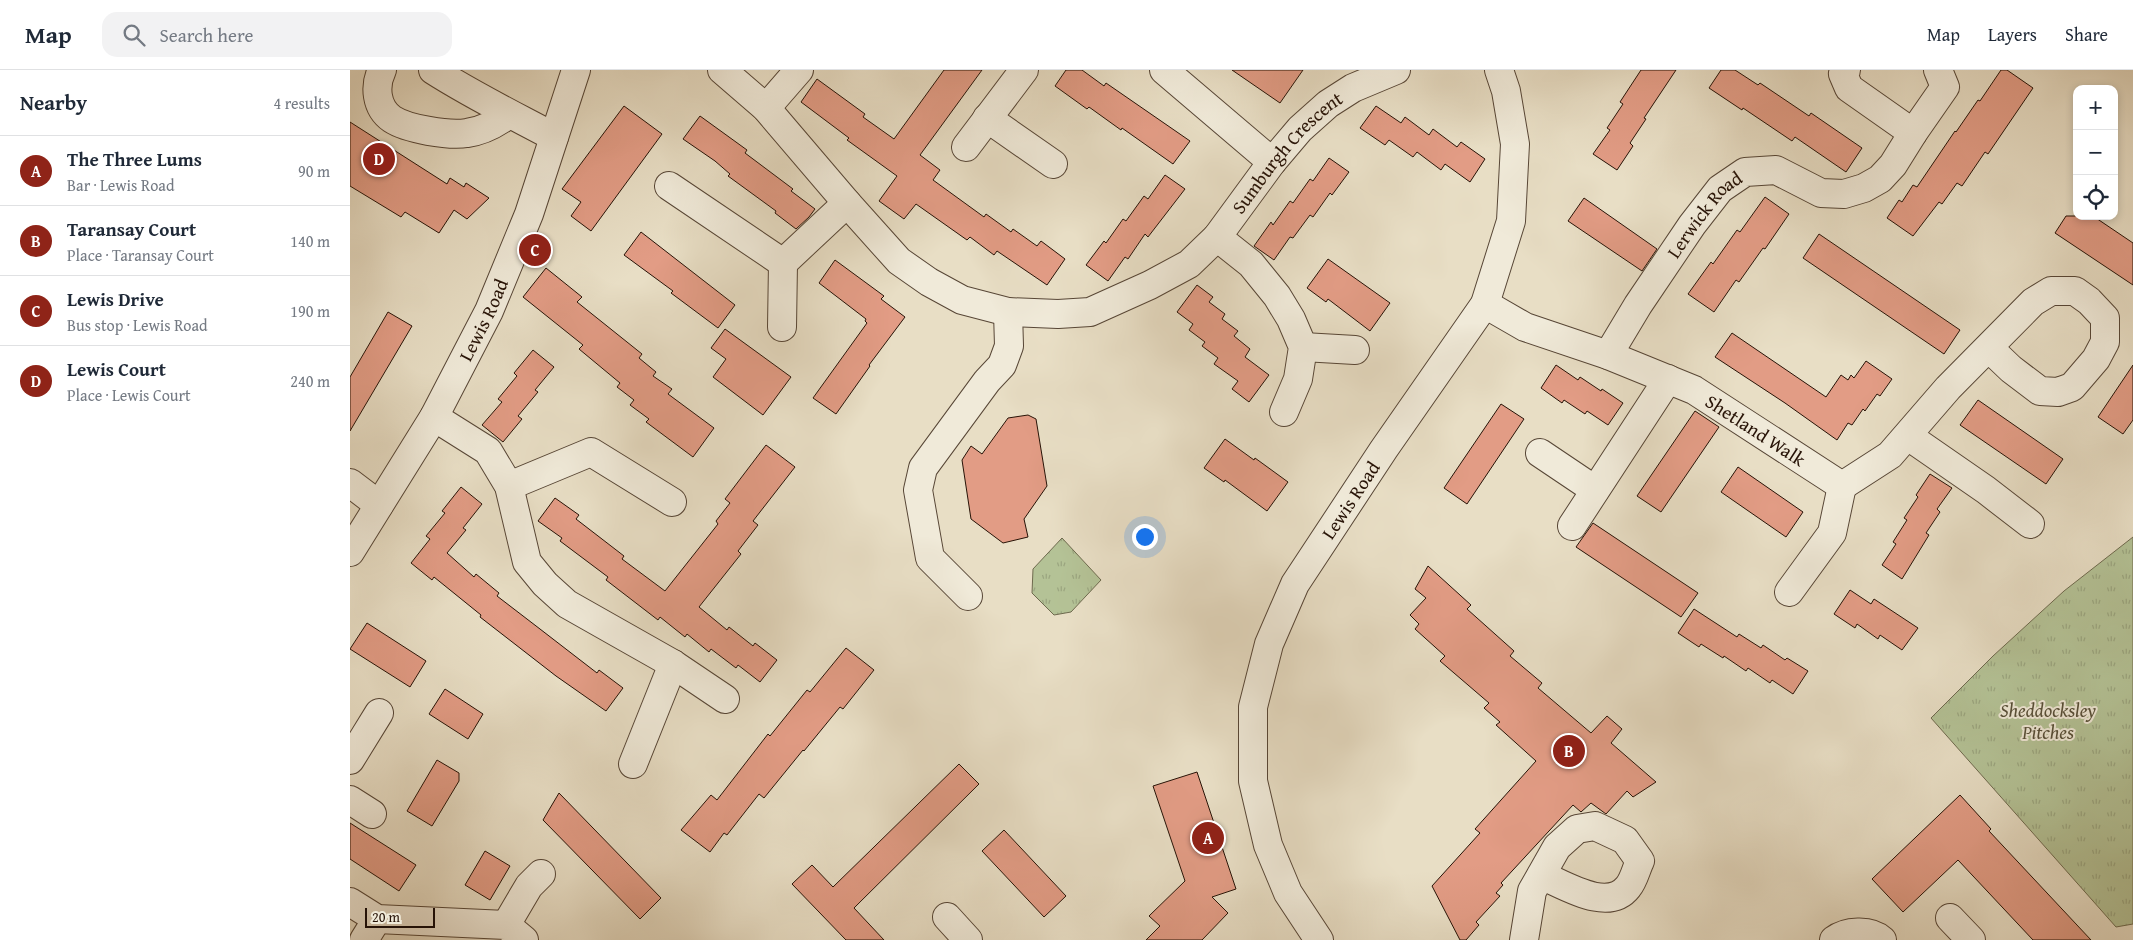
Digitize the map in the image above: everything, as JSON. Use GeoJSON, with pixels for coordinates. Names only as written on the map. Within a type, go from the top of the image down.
{"type":"FeatureCollection","features":[{"type":"Feature","properties":{"kind":"street"},"geometry":{"type":"LineString","coordinates":[[382,70],[378,77],[378,102],[391,118],[427,132],[467,133],[496,124],[509,114]]}},
{"type":"Feature","properties":{"kind":"street"},"geometry":{"type":"LineString","coordinates":[[433,70],[470,93],[487,100],[509,114],[554,137]]}},
{"type":"Feature","properties":{"kind":"street","name":"Lewis Road"},"geometry":{"type":"LineString","coordinates":[[350,552],[434,417],[490,311],[529,214],[576,70]]}},
{"type":"Feature","properties":{"kind":"street","name":"Sumburgh Crescent"},"geometry":{"type":"LineString","coordinates":[[722,70],[766,108],[847,203],[900,261],[929,282],[962,300],[1008,312],[1058,314],[1090,312],[1150,285],[1189,264],[1217,238],[1272,162],[1300,129],[1328,104],[1353,88],[1396,70]]}},
{"type":"Feature","properties":{"kind":"street"},"geometry":{"type":"LineString","coordinates":[[766,108],[798,70]]}},
{"type":"Feature","properties":{"kind":"street"},"geometry":{"type":"LineString","coordinates":[[966,146],[1024,70]]}},
{"type":"Feature","properties":{"kind":"street"},"geometry":{"type":"LineString","coordinates":[[1164,70],[1272,162]]}},
{"type":"Feature","properties":{"kind":"street","name":"Lewis Road"},"geometry":{"type":"LineString","coordinates":[[1319,940],[1288,893],[1268,845],[1253,781],[1254,707],[1269,644],[1295,584],[1384,449],[1485,304],[1511,222],[1515,144],[1506,90],[1499,70]]}},
{"type":"Feature","properties":{"kind":"street"},"geometry":{"type":"LineString","coordinates":[[1846,70],[1843,74],[1849,88],[1912,133]]}},
{"type":"Feature","properties":{"kind":"street","name":"Lerwick Road"},"geometry":{"type":"LineString","coordinates":[[1608,354],[1686,233],[1720,189],[1745,172],[1776,170],[1822,193],[1844,194],[1864,188],[1880,180],[1893,165],[1912,133],[1945,87],[1938,70]]}},
{"type":"Feature","properties":{"kind":"street"},"geometry":{"type":"LineString","coordinates":[[987,118],[1053,164]]}},
{"type":"Feature","properties":{"kind":"street"},"geometry":{"type":"LineString","coordinates":[[669,186],[783,264]]}},
{"type":"Feature","properties":{"kind":"street"},"geometry":{"type":"LineString","coordinates":[[782,328],[783,264],[847,203]]}},
{"type":"Feature","properties":{"kind":"street"},"geometry":{"type":"LineString","coordinates":[[1217,238],[1251,264],[1277,296],[1291,320],[1303,347],[1298,379],[1284,412]]}},
{"type":"Feature","properties":{"kind":"street","name":"Shetland Walk"},"geometry":{"type":"LineString","coordinates":[[1485,304],[1525,327],[1608,354],[1694,390],[1842,486]]}},
{"type":"Feature","properties":{"kind":"street"},"geometry":{"type":"LineString","coordinates":[[968,596],[930,558],[918,490],[923,468],[987,381],[1002,365],[1009,346],[1008,312]]}},
{"type":"Feature","properties":{"kind":"street"},"geometry":{"type":"LineString","coordinates":[[1303,347],[1355,350]]}},
{"type":"Feature","properties":{"kind":"street"},"geometry":{"type":"LineString","coordinates":[[1789,592],[1832,533],[1842,486],[1890,455],[1948,388],[1989,348]]}},
{"type":"Feature","properties":{"kind":"street"},"geometry":{"type":"LineString","coordinates":[[1572,526],[1668,380]]}},
{"type":"Feature","properties":{"kind":"street"},"geometry":{"type":"LineString","coordinates":[[434,417],[488,451],[509,486],[527,562],[545,584],[567,604],[672,664],[725,699]]}},
{"type":"Feature","properties":{"kind":"street"},"geometry":{"type":"LineString","coordinates":[[1908,436],[1986,490],[2030,524]]}},
{"type":"Feature","properties":{"kind":"street"},"geometry":{"type":"LineString","coordinates":[[509,486],[591,452],[672,502]]}},
{"type":"Feature","properties":{"kind":"street"},"geometry":{"type":"LineString","coordinates":[[1540,453],[1595,490]]}},
{"type":"Feature","properties":{"kind":"street"},"geometry":{"type":"LineString","coordinates":[[350,483],[380,505]]}},
{"type":"Feature","properties":{"kind":"street"},"geometry":{"type":"LineString","coordinates":[[633,764],[672,664]]}},
{"type":"Feature","properties":{"kind":"street"},"geometry":{"type":"LineString","coordinates":[[350,760],[379,713]]}},
{"type":"Feature","properties":{"kind":"street"},"geometry":{"type":"LineString","coordinates":[[350,902],[370,930],[515,932],[530,886],[541,874]]}},
{"type":"Feature","properties":{"kind":"street"},"geometry":{"type":"LineString","coordinates":[[1524,940],[1532,891],[1541,875]]}},
{"type":"Feature","properties":{"kind":"street"},"geometry":{"type":"LineString","coordinates":[[947,918],[968,940]]}},
{"type":"Feature","properties":{"kind":"street"},"geometry":{"type":"LineString","coordinates":[[1950,918],[1971,940]]}},
{"type":"Feature","properties":{"kind":"street"},"geometry":{"type":"LineString","coordinates":[[1834,940],[1858,932],[1880,937],[1882,940]]}},
{"type":"Feature","properties":{"kind":"green space","name":"Sheddocksley Pitches"},"geometry":{"type":"Polygon","coordinates":[[[2133,537],[2133,924],[2116,927],[1931,718],[1993,656],[2064,591],[2133,537]]]}},
{"type":"Feature","properties":{"kind":"green space"},"geometry":{"type":"Polygon","coordinates":[[[1062,538],[1101,580],[1071,612],[1054,615],[1032,593],[1033,569],[1062,538]]]}},
{"type":"Feature","properties":{"kind":"building"},"geometry":{"type":"Polygon","coordinates":[[[944,70],[982,70],[920,155],[940,170],[933,180],[984,217],[986,214],[1011,232],[1013,229],[1037,246],[1041,241],[1065,259],[1047,285],[997,251],[994,255],[970,237],[967,240],[916,204],[904,219],[879,201],[897,176],[847,140],[849,138],[801,102],[817,79],[865,114],[863,117],[894,139],[944,70]]]}},
{"type":"Feature","properties":{"kind":"building"},"geometry":{"type":"Polygon","coordinates":[[[1066,70],[1082,70],[1104,86],[1106,83],[1190,141],[1173,164],[1122,128],[1121,130],[1089,107],[1087,109],[1055,86],[1066,70]]]}},
{"type":"Feature","properties":{"kind":"building"},"geometry":{"type":"Polygon","coordinates":[[[1232,70],[1303,70],[1280,103],[1232,70]]]}},
{"type":"Feature","properties":{"kind":"building"},"geometry":{"type":"Polygon","coordinates":[[[1641,70],[1676,70],[1644,118],[1646,119],[1630,143],[1633,146],[1617,170],[1593,154],[1610,130],[1607,128],[1623,104],[1620,102],[1641,70]]]}},
{"type":"Feature","properties":{"kind":"building"},"geometry":{"type":"Polygon","coordinates":[[[1721,70],[1735,70],[1758,85],[1760,83],[1809,116],[1811,113],[1862,148],[1846,172],[1795,137],[1792,141],[1709,88],[1721,70]]]}},
{"type":"Feature","properties":{"kind":"building"},"geometry":{"type":"Polygon","coordinates":[[[2001,70],[2007,70],[2033,88],[1988,154],[1985,152],[1962,186],[1957,183],[1942,204],[1939,202],[1913,236],[1887,218],[1899,200],[1902,202],[1913,185],[1917,187],[1955,131],[1978,100],[1980,101],[2001,70]]]}},
{"type":"Feature","properties":{"kind":"building"},"geometry":{"type":"Polygon","coordinates":[[[624,106],[662,134],[591,231],[571,216],[581,202],[562,189],[624,106]]]}},
{"type":"Feature","properties":{"kind":"building"},"geometry":{"type":"Polygon","coordinates":[[[1376,106],[1401,123],[1405,117],[1429,135],[1433,129],[1457,147],[1461,142],[1485,159],[1470,182],[1445,164],[1441,170],[1417,152],[1413,157],[1389,140],[1385,145],[1360,128],[1376,106]]]}},
{"type":"Feature","properties":{"kind":"building"},"geometry":{"type":"Polygon","coordinates":[[[700,116],[747,150],[745,153],[793,189],[791,191],[815,209],[809,217],[796,229],[775,213],[776,211],[728,176],[730,174],[715,161],[683,139],[700,116]]]}},
{"type":"Feature","properties":{"kind":"building"},"geometry":{"type":"Polygon","coordinates":[[[350,122],[447,184],[450,178],[464,187],[466,183],[489,198],[467,219],[454,210],[439,233],[405,212],[401,217],[350,186],[350,122]]]}},
{"type":"Feature","properties":{"kind":"building"},"geometry":{"type":"Polygon","coordinates":[[[1329,158],[1349,172],[1332,195],[1330,193],[1313,217],[1310,215],[1293,238],[1290,237],[1274,260],[1254,246],[1271,222],[1273,225],[1290,201],[1293,203],[1310,179],[1313,181],[1329,158]]]}},
{"type":"Feature","properties":{"kind":"building"},"geometry":{"type":"Polygon","coordinates":[[[1165,175],[1185,189],[1148,237],[1145,234],[1128,259],[1125,257],[1108,281],[1086,265],[1104,241],[1106,243],[1123,219],[1126,221],[1144,196],[1148,199],[1165,175]]]}},
{"type":"Feature","properties":{"kind":"building"},"geometry":{"type":"Polygon","coordinates":[[[1765,197],[1789,214],[1765,249],[1763,248],[1739,282],[1736,280],[1714,312],[1688,294],[1711,262],[1713,264],[1737,230],[1740,232],[1765,197]]]}},
{"type":"Feature","properties":{"kind":"building"},"geometry":{"type":"Polygon","coordinates":[[[1584,198],[1657,249],[1642,271],[1568,221],[1584,198]]]}},
{"type":"Feature","properties":{"kind":"building"},"geometry":{"type":"Polygon","coordinates":[[[2066,216],[2073,216],[2073,220],[2099,220],[2133,243],[2133,285],[2055,233],[2066,216]]]}},
{"type":"Feature","properties":{"kind":"building"},"geometry":{"type":"Polygon","coordinates":[[[641,232],[735,305],[718,328],[671,293],[673,291],[624,255],[641,232]]]}},
{"type":"Feature","properties":{"kind":"building"},"geometry":{"type":"Polygon","coordinates":[[[1819,234],[1960,330],[1944,354],[1803,258],[1819,234]]]}},
{"type":"Feature","properties":{"kind":"building"},"geometry":{"type":"Polygon","coordinates":[[[1328,259],[1390,303],[1370,331],[1328,299],[1326,302],[1307,288],[1328,259]]]}},
{"type":"Feature","properties":{"kind":"building"},"geometry":{"type":"Polygon","coordinates":[[[835,260],[884,296],[881,299],[905,317],[869,365],[836,414],[813,398],[867,323],[866,319],[819,283],[835,260]]]}},
{"type":"Feature","properties":{"kind":"building"},"geometry":{"type":"Polygon","coordinates":[[[546,268],[582,297],[577,302],[642,354],[639,358],[656,372],[653,376],[672,389],[668,394],[714,428],[693,457],[646,422],[649,419],[630,405],[634,400],[617,387],[620,383],[579,349],[583,345],[523,297],[546,268]]]}},
{"type":"Feature","properties":{"kind":"building"},"geometry":{"type":"Polygon","coordinates":[[[1197,285],[1213,297],[1209,302],[1225,314],[1222,319],[1238,331],[1234,336],[1250,349],[1245,357],[1269,375],[1249,402],[1232,389],[1238,381],[1214,364],[1218,358],[1202,346],[1205,342],[1189,330],[1193,324],[1177,312],[1197,285]]]}},
{"type":"Feature","properties":{"kind":"building"},"geometry":{"type":"Polygon","coordinates":[[[388,312],[412,326],[350,431],[350,377],[388,312]]]}},
{"type":"Feature","properties":{"kind":"building"},"geometry":{"type":"Polygon","coordinates":[[[725,329],[791,377],[763,415],[713,377],[726,359],[711,348],[725,329]]]}},
{"type":"Feature","properties":{"kind":"building"},"geometry":{"type":"Polygon","coordinates":[[[1732,333],[1826,397],[1841,375],[1848,380],[1851,375],[1854,378],[1866,361],[1892,379],[1880,396],[1877,394],[1865,411],[1863,409],[1852,425],[1848,423],[1837,440],[1715,357],[1732,333]]]}},
{"type":"Feature","properties":{"kind":"building"},"geometry":{"type":"Polygon","coordinates":[[[533,350],[554,367],[535,390],[538,392],[518,416],[522,419],[503,442],[482,425],[502,402],[498,399],[517,376],[514,373],[533,350]]]}},
{"type":"Feature","properties":{"kind":"building"},"geometry":{"type":"Polygon","coordinates":[[[1556,365],[1578,380],[1580,377],[1623,403],[1608,425],[1587,411],[1585,414],[1564,400],[1562,403],[1541,388],[1556,365]]]}},
{"type":"Feature","properties":{"kind":"building"},"geometry":{"type":"Polygon","coordinates":[[[2133,365],[2133,420],[2123,434],[2098,417],[2133,365]]]}},
{"type":"Feature","properties":{"kind":"building"},"geometry":{"type":"Polygon","coordinates":[[[1978,400],[2063,459],[2046,484],[1960,425],[1978,400]]]}},
{"type":"Feature","properties":{"kind":"building"},"geometry":{"type":"Polygon","coordinates":[[[1501,404],[1524,419],[1467,504],[1444,488],[1501,404]]]}},
{"type":"Feature","properties":{"kind":"building"},"geometry":{"type":"Polygon","coordinates":[[[1695,411],[1719,427],[1661,512],[1637,496],[1695,411]]]}},
{"type":"Feature","properties":{"kind":"building"},"geometry":{"type":"Polygon","coordinates":[[[1028,415],[1036,419],[1047,486],[1024,519],[1028,537],[1003,543],[971,519],[962,460],[971,446],[982,454],[1008,418],[1028,415]]]}},
{"type":"Feature","properties":{"kind":"building"},"geometry":{"type":"Polygon","coordinates":[[[1225,439],[1288,482],[1267,511],[1225,480],[1224,482],[1204,468],[1225,439]]]}},
{"type":"Feature","properties":{"kind":"building"},"geometry":{"type":"Polygon","coordinates":[[[766,445],[795,467],[753,521],[758,525],[738,551],[741,554],[699,607],[727,630],[729,627],[753,646],[755,643],[777,660],[760,682],[738,665],[736,668],[711,649],[709,652],[687,634],[685,637],[660,617],[658,620],[606,580],[608,577],[560,541],[562,538],[538,521],[555,498],[579,515],[576,519],[624,556],[622,559],[665,591],[718,524],[716,521],[730,503],[725,499],[766,445]]]}},
{"type":"Feature","properties":{"kind":"building"},"geometry":{"type":"Polygon","coordinates":[[[1738,467],[1803,512],[1786,537],[1721,492],[1738,467]]]}},
{"type":"Feature","properties":{"kind":"building"},"geometry":{"type":"Polygon","coordinates":[[[1930,474],[1952,488],[1937,509],[1940,512],[1926,533],[1929,535],[1902,579],[1882,565],[1896,544],[1893,542],[1907,520],[1904,518],[1918,497],[1916,495],[1930,474]]]}},
{"type":"Feature","properties":{"kind":"building"},"geometry":{"type":"Polygon","coordinates":[[[461,487],[482,504],[463,528],[466,530],[447,553],[474,577],[476,574],[499,593],[497,596],[597,673],[599,670],[623,688],[606,711],[556,676],[480,617],[481,615],[434,577],[432,580],[411,563],[430,539],[426,536],[445,513],[442,511],[461,487]]]}},
{"type":"Feature","properties":{"kind":"building"},"geometry":{"type":"Polygon","coordinates":[[[1593,523],[1698,593],[1681,617],[1576,547],[1593,523]]]}},
{"type":"Feature","properties":{"kind":"building"},"geometry":{"type":"Polygon","coordinates":[[[1428,566],[1471,605],[1467,609],[1514,651],[1510,656],[1542,683],[1538,688],[1591,733],[1607,716],[1622,729],[1611,743],[1656,782],[1633,797],[1627,791],[1606,814],[1591,803],[1581,812],[1573,805],[1501,883],[1503,885],[1496,893],[1500,896],[1476,922],[1479,925],[1466,940],[1460,940],[1432,886],[1480,833],[1475,829],[1536,761],[1496,725],[1500,722],[1484,708],[1489,703],[1440,661],[1445,656],[1415,629],[1419,624],[1410,615],[1426,598],[1415,589],[1428,566]]]}},
{"type":"Feature","properties":{"kind":"building"},"geometry":{"type":"Polygon","coordinates":[[[1850,590],[1871,604],[1874,599],[1918,628],[1902,650],[1880,635],[1878,639],[1857,624],[1855,628],[1834,614],[1850,590]]]}},
{"type":"Feature","properties":{"kind":"building"},"geometry":{"type":"Polygon","coordinates":[[[1694,609],[1737,637],[1739,634],[1761,648],[1763,645],[1785,660],[1787,658],[1808,671],[1793,694],[1772,680],[1770,683],[1748,668],[1746,671],[1724,656],[1723,658],[1701,644],[1699,647],[1678,633],[1694,609]]]}},
{"type":"Feature","properties":{"kind":"building"},"geometry":{"type":"Polygon","coordinates":[[[367,623],[426,661],[410,687],[350,649],[367,623]]]}},
{"type":"Feature","properties":{"kind":"building"},"geometry":{"type":"Polygon","coordinates":[[[846,648],[874,670],[843,709],[840,707],[764,798],[759,794],[727,835],[724,833],[710,852],[681,830],[711,795],[717,800],[768,734],[770,736],[807,690],[810,692],[846,648]]]}},
{"type":"Feature","properties":{"kind":"building"},"geometry":{"type":"Polygon","coordinates":[[[445,689],[483,714],[468,739],[429,714],[445,689]]]}},
{"type":"Feature","properties":{"kind":"building"},"geometry":{"type":"Polygon","coordinates":[[[437,760],[459,773],[459,781],[432,826],[407,811],[437,760]]]}},
{"type":"Feature","properties":{"kind":"building"},"geometry":{"type":"Polygon","coordinates":[[[959,764],[979,784],[854,908],[884,940],[846,940],[792,884],[812,865],[833,887],[959,764]]]}},
{"type":"Feature","properties":{"kind":"building"},"geometry":{"type":"Polygon","coordinates":[[[1197,772],[1236,889],[1212,897],[1228,913],[1202,940],[1146,940],[1160,926],[1149,916],[1185,881],[1153,786],[1197,772]]]}},
{"type":"Feature","properties":{"kind":"building"},"geometry":{"type":"Polygon","coordinates":[[[559,793],[661,898],[640,919],[543,820],[559,793]]]}},
{"type":"Feature","properties":{"kind":"building"},"geometry":{"type":"Polygon","coordinates":[[[1960,795],[1991,829],[1989,831],[2091,940],[2033,940],[1958,860],[1903,912],[1872,879],[1960,795]]]}},
{"type":"Feature","properties":{"kind":"building"},"geometry":{"type":"Polygon","coordinates":[[[350,823],[416,865],[399,891],[350,859],[350,823]]]}},
{"type":"Feature","properties":{"kind":"building"},"geometry":{"type":"Polygon","coordinates":[[[1004,830],[1066,896],[1044,917],[982,851],[1004,830]]]}},
{"type":"Feature","properties":{"kind":"building"},"geometry":{"type":"Polygon","coordinates":[[[485,851],[510,866],[490,900],[465,885],[485,851]]]}},
{"type":"Feature","properties":{"kind":"place","name":"Lewis Court"},"geometry":{"type":"Point","coordinates":[379,159]}},
{"type":"Feature","properties":{"kind":"place","name":"Lewis Drive"},"geometry":{"type":"Point","coordinates":[535,250]}},
{"type":"Feature","properties":{"kind":"place","name":"Taransay Court"},"geometry":{"type":"Point","coordinates":[1569,751]}},
{"type":"Feature","properties":{"kind":"place","name":"The Three Lums"},"geometry":{"type":"Point","coordinates":[1208,838]}}]}
